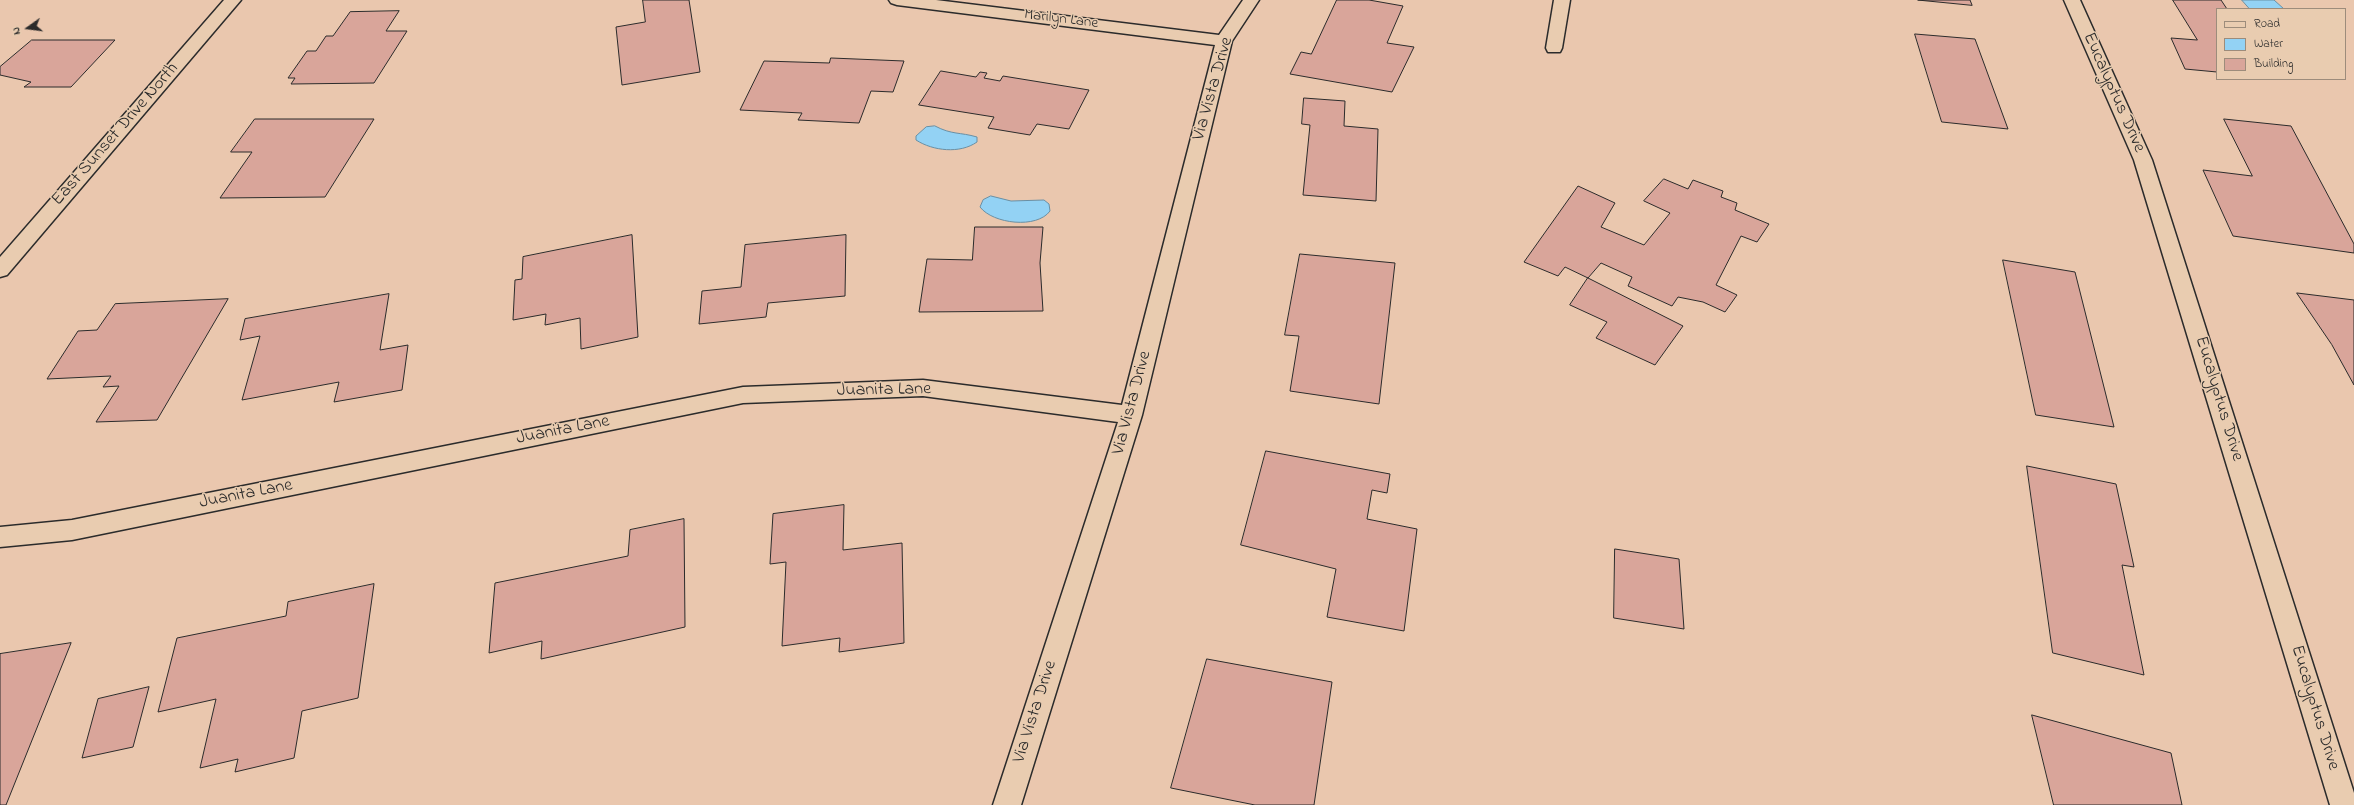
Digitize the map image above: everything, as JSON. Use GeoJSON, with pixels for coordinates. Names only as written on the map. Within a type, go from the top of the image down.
{"type":"FeatureCollection","features":[{"type":"Feature","properties":{"kind":"street","name":"East Sunset Drive North"},"geometry":{"type":"LineString","coordinates":[[0,270],[233,0]]}},
{"type":"Feature","properties":{"kind":"street","name":"Marilyn Lane"},"geometry":{"type":"LineString","coordinates":[[897,0],[1224,41]]}},
{"type":"Feature","properties":{"kind":"street","name":"Via Vista Drive"},"geometry":{"type":"LineString","coordinates":[[1007,805],[1131,414],[1224,41],[1251,0]]}},
{"type":"Feature","properties":{"kind":"street"},"geometry":{"type":"LineString","coordinates":[[1554,48],[1562,0]]}},
{"type":"Feature","properties":{"kind":"street","name":"Eucalyptus Drive"},"geometry":{"type":"LineString","coordinates":[[2072,0],[2143,160],[2344,805]]}},
{"type":"Feature","properties":{"kind":"street","name":"Juanita Lane"},"geometry":{"type":"LineString","coordinates":[[0,537],[72,530],[743,395],[922,388],[1131,414]]}},
{"type":"Feature","properties":{"kind":"water"},"geometry":{"type":"Polygon","coordinates":[[[2242,0],[2274,0],[2283,8],[2249,8],[2242,0]]]}},
{"type":"Feature","properties":{"kind":"water"},"geometry":{"type":"Polygon","coordinates":[[[935,126],[951,132],[977,137],[977,142],[963,148],[946,150],[930,147],[916,140],[916,136],[926,127],[935,126]]]}},
{"type":"Feature","properties":{"kind":"water"},"geometry":{"type":"Polygon","coordinates":[[[991,196],[1011,201],[1044,200],[1049,204],[1050,211],[1044,217],[1026,222],[1004,220],[986,213],[980,207],[983,200],[991,196]]]}},
{"type":"Feature","properties":{"kind":"building"},"geometry":{"type":"Polygon","coordinates":[[[643,0],[689,0],[700,72],[622,85],[616,27],[645,22],[643,0]]]}},
{"type":"Feature","properties":{"kind":"building"},"geometry":{"type":"Polygon","coordinates":[[[1337,0],[1369,0],[1403,6],[1387,43],[1414,47],[1392,92],[1290,74],[1301,52],[1311,54],[1337,0]]]}},
{"type":"Feature","properties":{"kind":"building"},"geometry":{"type":"Polygon","coordinates":[[[1918,0],[1970,0],[1972,5],[1918,0]]]}},
{"type":"Feature","properties":{"kind":"building"},"geometry":{"type":"Polygon","coordinates":[[[2173,0],[2221,0],[2226,8],[2216,8],[2216,72],[2185,69],[2171,38],[2197,40],[2173,0]]]}},
{"type":"Feature","properties":{"kind":"building"},"geometry":{"type":"Polygon","coordinates":[[[399,11],[386,31],[407,31],[374,83],[291,84],[295,78],[288,78],[307,51],[316,51],[326,36],[333,36],[350,12],[399,11]]]}},
{"type":"Feature","properties":{"kind":"building"},"geometry":{"type":"Polygon","coordinates":[[[1915,34],[1975,39],[2008,129],[1942,122],[1915,34]]]}},
{"type":"Feature","properties":{"kind":"building"},"geometry":{"type":"Polygon","coordinates":[[[32,40],[115,40],[71,87],[24,87],[31,82],[0,75],[0,67],[32,40]]]}},
{"type":"Feature","properties":{"kind":"building"},"geometry":{"type":"Polygon","coordinates":[[[831,58],[904,61],[893,92],[871,91],[859,123],[798,120],[802,113],[740,110],[764,61],[829,63],[831,58]]]}},
{"type":"Feature","properties":{"kind":"building"},"geometry":{"type":"Polygon","coordinates":[[[941,71],[976,77],[980,72],[987,73],[984,78],[1000,81],[1003,76],[1089,90],[1069,129],[1037,124],[1030,135],[988,128],[994,117],[919,105],[941,71]]]}},
{"type":"Feature","properties":{"kind":"building"},"geometry":{"type":"Polygon","coordinates":[[[1304,98],[1345,101],[1344,126],[1378,129],[1376,201],[1303,195],[1310,125],[1302,124],[1304,98]]]}},
{"type":"Feature","properties":{"kind":"building"},"geometry":{"type":"Polygon","coordinates":[[[255,119],[374,119],[325,197],[220,198],[252,152],[231,152],[255,119]]]}},
{"type":"Feature","properties":{"kind":"building"},"geometry":{"type":"Polygon","coordinates":[[[2224,119],[2291,126],[2354,244],[2354,253],[2233,236],[2203,170],[2252,176],[2224,119]]]}},
{"type":"Feature","properties":{"kind":"building"},"geometry":{"type":"Polygon","coordinates":[[[1664,179],[1688,189],[1693,180],[1723,191],[1721,197],[1737,203],[1735,210],[1769,224],[1757,242],[1741,236],[1716,285],[1737,295],[1725,312],[1703,302],[1678,297],[1672,306],[1628,286],[1632,277],[1601,263],[1588,278],[1565,267],[1558,276],[1524,262],[1578,186],[1615,203],[1601,227],[1644,245],[1670,213],[1644,201],[1664,179]]]}},
{"type":"Feature","properties":{"kind":"building"},"geometry":{"type":"Polygon","coordinates":[[[975,227],[1043,227],[1040,263],[1043,311],[919,312],[927,259],[972,260],[975,227]]]}},
{"type":"Feature","properties":{"kind":"building"},"geometry":{"type":"Polygon","coordinates":[[[632,235],[638,337],[581,349],[580,318],[545,325],[546,314],[513,320],[515,280],[522,279],[523,257],[632,235]]]}},
{"type":"Feature","properties":{"kind":"building"},"geometry":{"type":"Polygon","coordinates":[[[846,235],[845,296],[768,303],[766,317],[699,324],[702,291],[741,287],[745,245],[846,235]]]}},
{"type":"Feature","properties":{"kind":"building"},"geometry":{"type":"Polygon","coordinates":[[[1300,254],[1395,263],[1379,404],[1290,391],[1299,336],[1285,335],[1300,254]]]}},
{"type":"Feature","properties":{"kind":"building"},"geometry":{"type":"Polygon","coordinates":[[[2003,260],[2075,272],[2114,427],[2036,415],[2003,260]]]}},
{"type":"Feature","properties":{"kind":"building"},"geometry":{"type":"Polygon","coordinates":[[[1588,278],[1683,326],[1655,365],[1596,338],[1607,322],[1570,305],[1588,278]]]}},
{"type":"Feature","properties":{"kind":"building"},"geometry":{"type":"Polygon","coordinates":[[[2297,293],[2354,300],[2354,385],[2332,345],[2297,293]]]}},
{"type":"Feature","properties":{"kind":"building"},"geometry":{"type":"Polygon","coordinates":[[[389,294],[380,350],[408,345],[402,390],[334,402],[339,382],[242,400],[260,336],[240,340],[245,319],[389,294]]]}},
{"type":"Feature","properties":{"kind":"building"},"geometry":{"type":"Polygon","coordinates":[[[228,299],[157,420],[96,422],[119,386],[103,387],[111,376],[47,379],[78,331],[97,330],[115,304],[228,299]]]}},
{"type":"Feature","properties":{"kind":"building"},"geometry":{"type":"Polygon","coordinates":[[[1266,451],[1390,474],[1387,493],[1372,490],[1367,519],[1417,529],[1404,631],[1327,617],[1336,569],[1241,545],[1266,451]]]}},
{"type":"Feature","properties":{"kind":"building"},"geometry":{"type":"Polygon","coordinates":[[[2027,466],[2116,484],[2134,567],[2122,565],[2144,675],[2053,653],[2027,466]]]}},
{"type":"Feature","properties":{"kind":"building"},"geometry":{"type":"Polygon","coordinates":[[[844,505],[843,550],[902,543],[904,643],[839,652],[840,638],[782,646],[786,562],[770,564],[773,514],[844,505]]]}},
{"type":"Feature","properties":{"kind":"building"},"geometry":{"type":"Polygon","coordinates":[[[684,519],[685,627],[541,659],[542,641],[489,653],[495,583],[628,556],[630,530],[684,519]]]}},
{"type":"Feature","properties":{"kind":"building"},"geometry":{"type":"Polygon","coordinates":[[[1615,549],[1679,559],[1684,629],[1614,618],[1615,549]]]}},
{"type":"Feature","properties":{"kind":"building"},"geometry":{"type":"Polygon","coordinates":[[[374,584],[358,698],[302,711],[294,758],[235,772],[238,759],[200,768],[216,699],[158,712],[177,638],[286,616],[288,602],[374,584]]]}},
{"type":"Feature","properties":{"kind":"building"},"geometry":{"type":"Polygon","coordinates":[[[71,643],[6,805],[0,805],[0,654],[71,643]]]}},
{"type":"Feature","properties":{"kind":"building"},"geometry":{"type":"Polygon","coordinates":[[[1207,659],[1332,682],[1314,805],[1255,805],[1171,788],[1207,659]]]}},
{"type":"Feature","properties":{"kind":"building"},"geometry":{"type":"Polygon","coordinates":[[[149,687],[133,747],[82,758],[98,699],[149,687]]]}},
{"type":"Feature","properties":{"kind":"building"},"geometry":{"type":"Polygon","coordinates":[[[2032,715],[2171,753],[2182,805],[2054,805],[2032,715]]]}}]}
